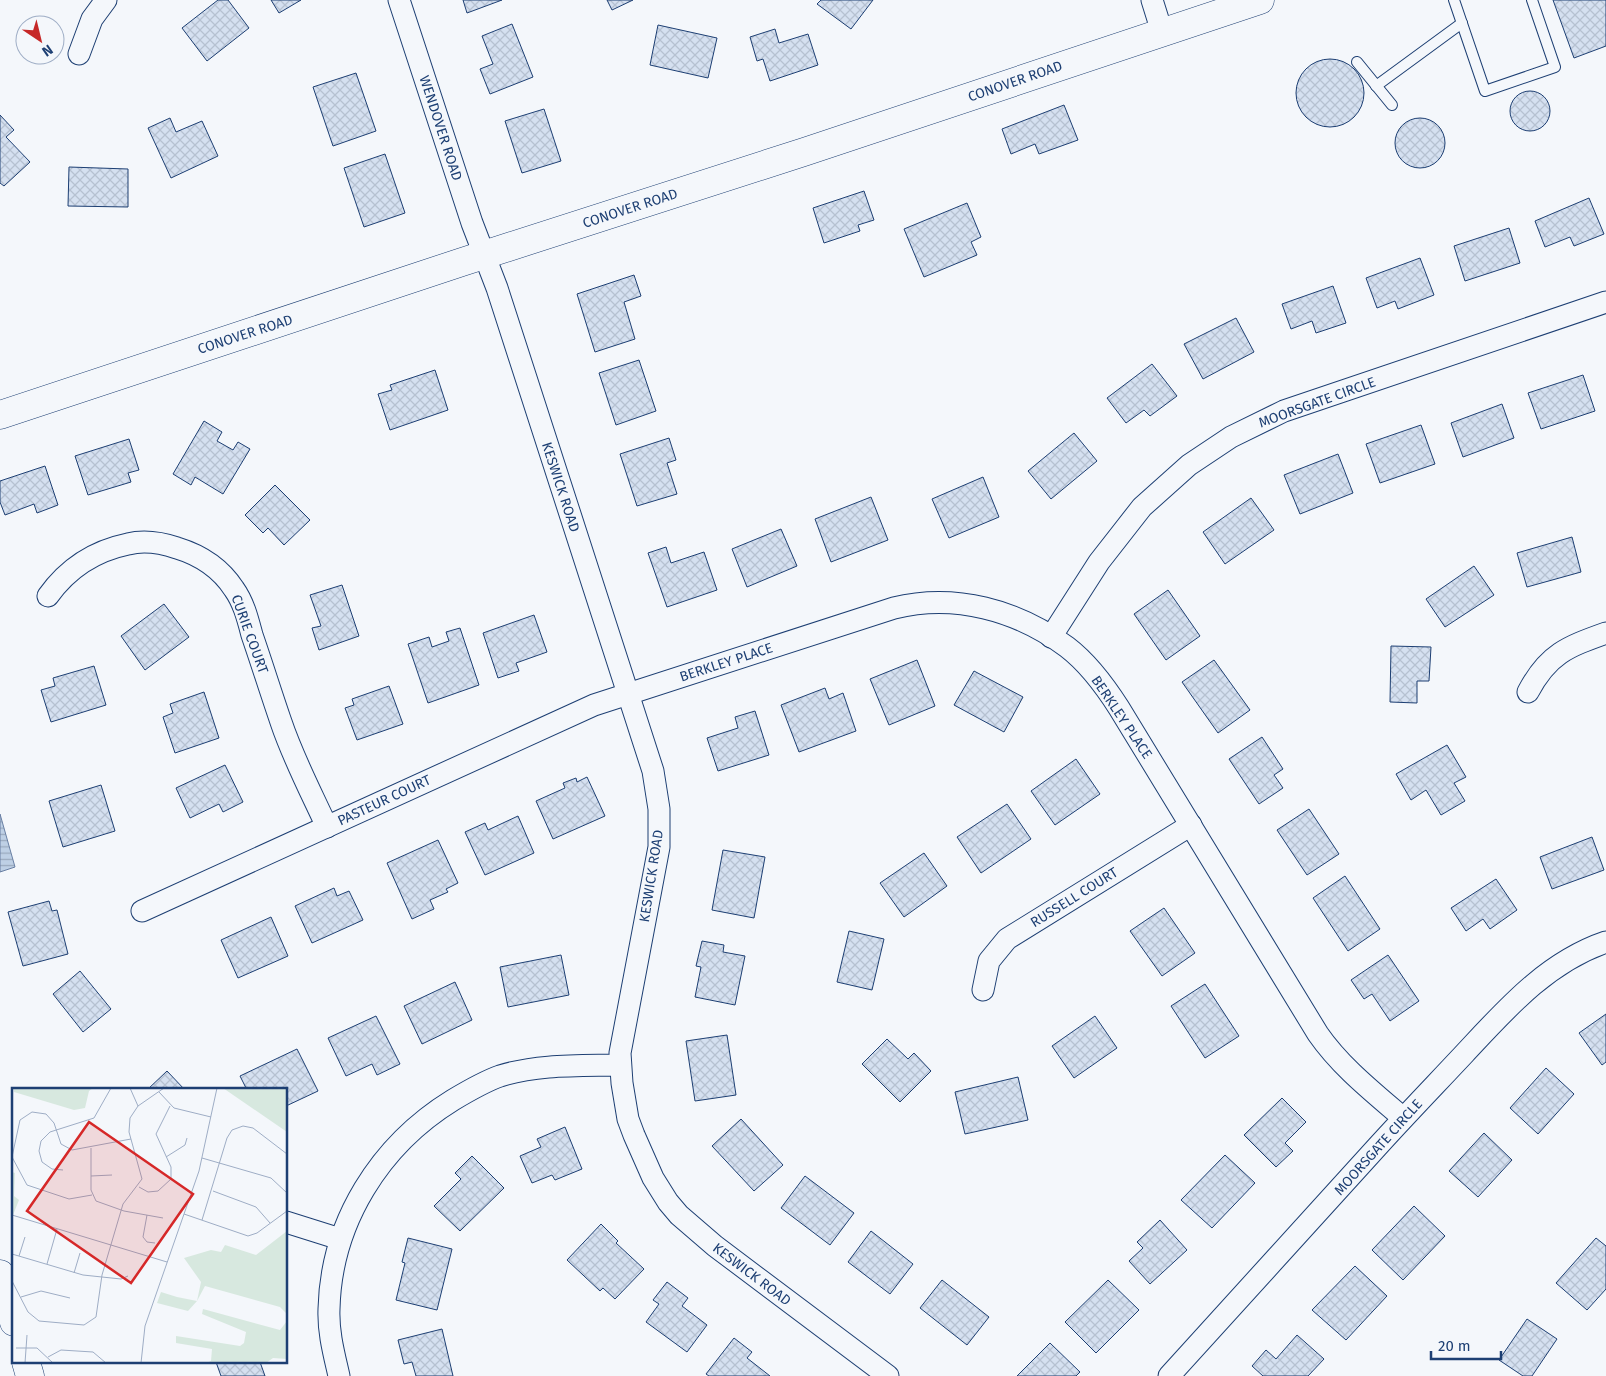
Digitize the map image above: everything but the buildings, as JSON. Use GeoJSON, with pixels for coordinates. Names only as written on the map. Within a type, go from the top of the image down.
{"type":"FeatureCollection","features":[{"type":"Feature","properties":{"kind":"street"},"geometry":{"type":"LineString","coordinates":[[79,54],[92,19],[106,0]]}},
{"type":"Feature","properties":{"kind":"street","name":"WENDOVER ROAD"},"geometry":{"type":"LineString","coordinates":[[399,0],[484,255]]}},
{"type":"Feature","properties":{"kind":"street"},"geometry":{"type":"LineString","coordinates":[[1152,0],[1162,32]]}},
{"type":"Feature","properties":{"kind":"street","name":"CONOVER ROAD"},"geometry":{"type":"LineString","coordinates":[[0,415],[484,255],[795,156],[1260,0]]}},
{"type":"Feature","properties":{"kind":"street","name":"KESWICK ROAD"},"geometry":{"type":"LineString","coordinates":[[484,255],[497,288],[628,693],[653,771],[657,790],[660,830],[659,847],[622,1040],[620,1065],[624,1101],[634,1135],[653,1178],[668,1202],[699,1234],[888,1376]]}},
{"type":"Feature","properties":{"kind":"street","name":"MOORSGATE CIRCLE"},"geometry":{"type":"LineString","coordinates":[[1050,637],[1100,562],[1142,507],[1190,465],[1231,437],[1284,411],[1606,302]]}},
{"type":"Feature","properties":{"kind":"street","name":"CURIE COURT"},"geometry":{"type":"LineString","coordinates":[[48,596],[75,566],[105,550],[133,543],[167,544],[188,551],[214,568],[230,583],[241,601],[281,723],[327,827]]}},
{"type":"Feature","properties":{"kind":"street","name":"BERKLEY PLACE"},"geometry":{"type":"LineString","coordinates":[[628,693],[914,603],[934,601],[977,606],[1017,619],[1050,637],[1067,648],[1094,674],[1106,689],[1328,1048],[1352,1074],[1403,1118]]}},
{"type":"Feature","properties":{"kind":"street"},"geometry":{"type":"LineString","coordinates":[[1528,692],[1541,670],[1559,653],[1606,633]]}},
{"type":"Feature","properties":{"kind":"street","name":"PASTEUR COURT"},"geometry":{"type":"LineString","coordinates":[[142,912],[572,715],[628,693]]}},
{"type":"Feature","properties":{"kind":"street","name":"RUSSELL COURT"},"geometry":{"type":"LineString","coordinates":[[984,990],[989,961],[1007,939],[1191,825]]}},
{"type":"Feature","properties":{"kind":"street","name":"MOORSGATE CIRCLE"},"geometry":{"type":"LineString","coordinates":[[1169,1376],[1403,1118],[1495,1020],[1543,976],[1572,957],[1606,942]]}},
{"type":"Feature","properties":{"kind":"street"},"geometry":{"type":"LineString","coordinates":[[339,1376],[331,1342],[328,1310],[331,1279],[340,1239],[353,1207],[386,1156],[421,1122],[457,1097],[485,1082],[516,1072],[555,1067],[620,1065]]}},
{"type":"Feature","properties":{"kind":"street"},"geometry":{"type":"LineString","coordinates":[[288,1223],[340,1239]]}},
{"type":"Feature","properties":{"kind":"street"},"geometry":{"type":"LineString","coordinates":[[0,1274],[12,1315]]}},
{"type":"Feature","properties":{"kind":"lane"},"geometry":{"type":"LineString","coordinates":[[1454,0],[1485,91],[1555,67],[1532,0]]}},
{"type":"Feature","properties":{"kind":"lane"},"geometry":{"type":"LineString","coordinates":[[1376,86],[1462,23]]}},
{"type":"Feature","properties":{"kind":"lane"},"geometry":{"type":"LineString","coordinates":[[1357,62],[1392,105]]}},
{"type":"Feature","properties":{"kind":"water"},"geometry":{"type":"Polygon","coordinates":[[[0,814],[15,867],[0,872],[0,814]]]}}]}
